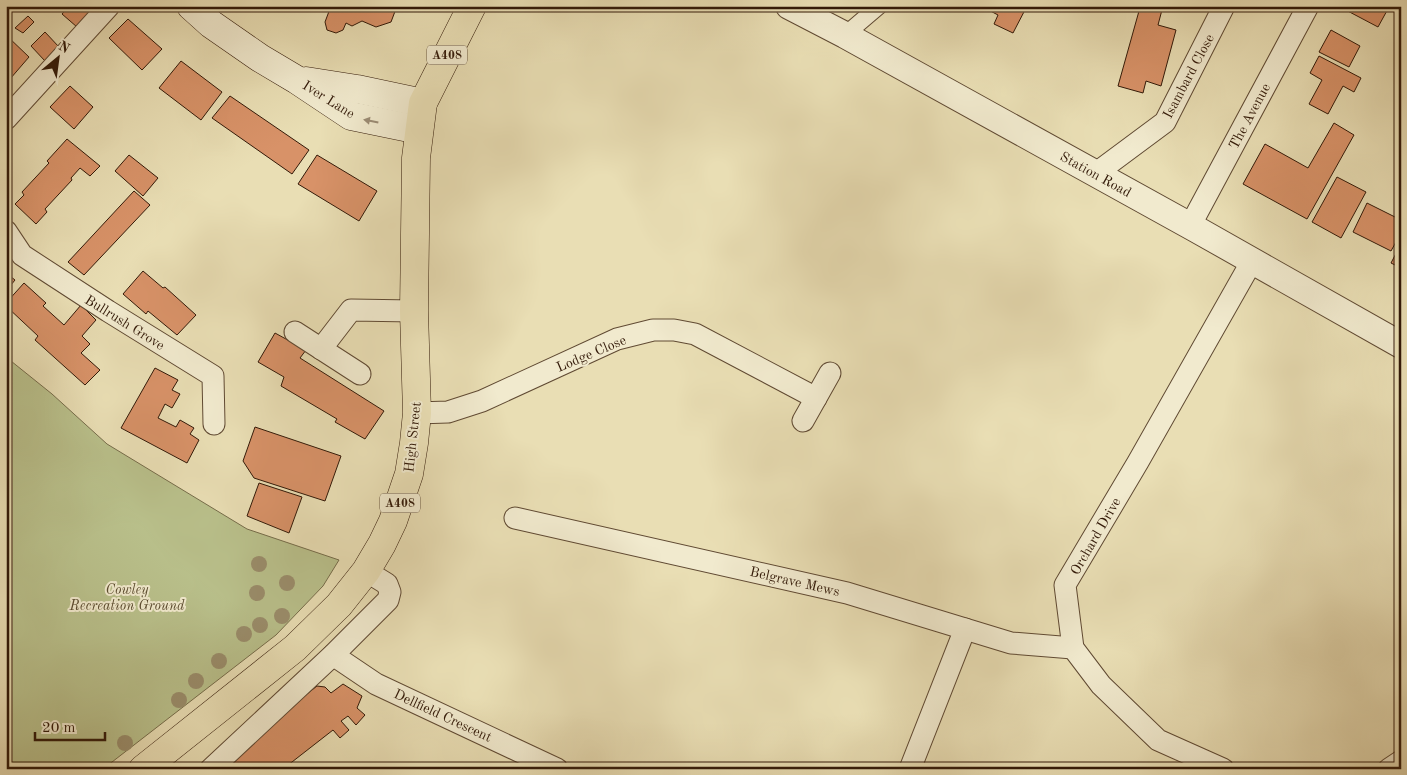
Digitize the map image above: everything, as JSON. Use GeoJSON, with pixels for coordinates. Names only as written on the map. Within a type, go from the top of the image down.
{"type":"FeatureCollection","features":[{"type":"Feature","properties":{"kind":"main road","name":"Iver Lane"},"geometry":{"type":"LineString","coordinates":[[191,6],[211,24],[260,58],[351,116],[419,130]]}},
{"type":"Feature","properties":{"kind":"main road","name":"High Street"},"geometry":{"type":"LineString","coordinates":[[143,769],[295,648],[339,605],[366,571],[382,544],[402,497],[409,474],[417,413],[414,311],[416,158],[423,103],[472,6]]}},
{"type":"Feature","properties":{"kind":"main road","name":"Iver Lane"},"geometry":{"type":"LineString","coordinates":[[297,80],[357,89],[423,103]]}},
{"type":"Feature","properties":{"kind":"street"},"geometry":{"type":"LineString","coordinates":[[6,119],[109,6]]}},
{"type":"Feature","properties":{"kind":"street","name":"Station Road"},"geometry":{"type":"LineString","coordinates":[[789,6],[1190,226],[1401,345]]}},
{"type":"Feature","properties":{"kind":"street"},"geometry":{"type":"LineString","coordinates":[[844,35],[879,6]]}},
{"type":"Feature","properties":{"kind":"street","name":"Isambard Close"},"geometry":{"type":"LineString","coordinates":[[1095,174],[1164,122],[1224,6]]}},
{"type":"Feature","properties":{"kind":"street","name":"The Avenue"},"geometry":{"type":"LineString","coordinates":[[1190,226],[1308,6]]}},
{"type":"Feature","properties":{"kind":"street","name":"Bullrush Grove"},"geometry":{"type":"LineString","coordinates":[[6,231],[22,255],[108,312],[213,376],[214,424]]}},
{"type":"Feature","properties":{"kind":"street","name":"Orchard Drive"},"geometry":{"type":"LineString","coordinates":[[1221,769],[1158,740],[1100,685],[1073,648],[1066,586],[1252,261]]}},
{"type":"Feature","properties":{"kind":"street"},"geometry":{"type":"LineString","coordinates":[[321,349],[351,310],[414,311]]}},
{"type":"Feature","properties":{"kind":"street","name":"Lodge Close"},"geometry":{"type":"LineString","coordinates":[[417,413],[448,412],[482,401],[617,339],[653,330],[674,330],[695,334],[816,398]]}},
{"type":"Feature","properties":{"kind":"street"},"geometry":{"type":"LineString","coordinates":[[295,332],[360,374]]}},
{"type":"Feature","properties":{"kind":"street"},"geometry":{"type":"LineString","coordinates":[[803,421],[830,372]]}},
{"type":"Feature","properties":{"kind":"street","name":"Belgrave Mews"},"geometry":{"type":"LineString","coordinates":[[515,518],[847,592],[1011,643],[1073,648]]}},
{"type":"Feature","properties":{"kind":"street"},"geometry":{"type":"LineString","coordinates":[[212,769],[333,655],[388,600],[390,592],[387,584],[366,571]]}},
{"type":"Feature","properties":{"kind":"street"},"geometry":{"type":"LineString","coordinates":[[910,769],[965,629]]}},
{"type":"Feature","properties":{"kind":"street","name":"Dellfield Crescent"},"geometry":{"type":"LineString","coordinates":[[333,655],[376,684],[557,769]]}},
{"type":"Feature","properties":{"kind":"street"},"geometry":{"type":"LineString","coordinates":[[1389,769],[1401,761]]}},
{"type":"Feature","properties":{"kind":"green space","name":"Cowley Recreation Ground"},"geometry":{"type":"Polygon","coordinates":[[[6,357],[52,394],[107,444],[247,529],[339,560],[323,586],[276,635],[103,769],[6,769],[6,357]]]}},
{"type":"Feature","properties":{"kind":"building"},"geometry":{"type":"Polygon","coordinates":[[[69,6],[95,6],[77,27],[62,14],[69,6]]]}},
{"type":"Feature","properties":{"kind":"building"},"geometry":{"type":"Polygon","coordinates":[[[331,6],[397,6],[391,22],[376,27],[362,21],[352,26],[346,23],[343,30],[336,33],[327,30],[325,22],[331,6]]]}},
{"type":"Feature","properties":{"kind":"building"},"geometry":{"type":"Polygon","coordinates":[[[981,6],[1027,6],[1013,33],[994,24],[998,15],[981,6]]]}},
{"type":"Feature","properties":{"kind":"building"},"geometry":{"type":"Polygon","coordinates":[[[1122,6],[1163,6],[1158,25],[1176,30],[1161,86],[1146,81],[1143,93],[1118,86],[1139,11],[1122,6]]]}},
{"type":"Feature","properties":{"kind":"building"},"geometry":{"type":"Polygon","coordinates":[[[1342,6],[1389,7],[1378,27],[1342,8],[1342,6]]]}},
{"type":"Feature","properties":{"kind":"building"},"geometry":{"type":"Polygon","coordinates":[[[28,16],[34,22],[23,33],[15,28],[28,16]]]}},
{"type":"Feature","properties":{"kind":"building"},"geometry":{"type":"Polygon","coordinates":[[[128,19],[162,49],[142,70],[109,38],[128,19]]]}},
{"type":"Feature","properties":{"kind":"building"},"geometry":{"type":"Polygon","coordinates":[[[1331,30],[1360,46],[1349,67],[1319,52],[1331,30]]]}},
{"type":"Feature","properties":{"kind":"building"},"geometry":{"type":"Polygon","coordinates":[[[45,32],[59,47],[45,61],[31,46],[45,32]]]}},
{"type":"Feature","properties":{"kind":"building"},"geometry":{"type":"Polygon","coordinates":[[[6,35],[29,57],[10,79],[6,76],[6,35]]]}},
{"type":"Feature","properties":{"kind":"building"},"geometry":{"type":"Polygon","coordinates":[[[1319,56],[1361,78],[1354,92],[1343,86],[1328,114],[1309,104],[1322,80],[1310,73],[1319,56]]]}},
{"type":"Feature","properties":{"kind":"building"},"geometry":{"type":"Polygon","coordinates":[[[181,61],[222,92],[201,120],[159,88],[181,61]]]}},
{"type":"Feature","properties":{"kind":"building"},"geometry":{"type":"Polygon","coordinates":[[[70,86],[93,107],[74,129],[50,107],[70,86]]]}},
{"type":"Feature","properties":{"kind":"building"},"geometry":{"type":"Polygon","coordinates":[[[230,96],[309,150],[292,174],[212,118],[230,96]]]}},
{"type":"Feature","properties":{"kind":"building"},"geometry":{"type":"Polygon","coordinates":[[[1334,123],[1354,135],[1307,219],[1243,184],[1265,144],[1308,168],[1334,123]]]}},
{"type":"Feature","properties":{"kind":"building"},"geometry":{"type":"Polygon","coordinates":[[[67,139],[100,166],[90,176],[80,168],[71,178],[72,180],[45,209],[47,212],[36,224],[15,204],[24,195],[22,192],[49,163],[47,161],[67,139]]]}},
{"type":"Feature","properties":{"kind":"building"},"geometry":{"type":"Polygon","coordinates":[[[129,155],[158,178],[143,196],[115,171],[129,155]]]}},
{"type":"Feature","properties":{"kind":"building"},"geometry":{"type":"Polygon","coordinates":[[[317,155],[377,191],[359,221],[298,184],[317,155]]]}},
{"type":"Feature","properties":{"kind":"building"},"geometry":{"type":"Polygon","coordinates":[[[1337,177],[1366,192],[1341,238],[1312,222],[1337,177]]]}},
{"type":"Feature","properties":{"kind":"building"},"geometry":{"type":"Polygon","coordinates":[[[134,191],[150,205],[84,275],[68,262],[134,191]]]}},
{"type":"Feature","properties":{"kind":"building"},"geometry":{"type":"Polygon","coordinates":[[[1367,203],[1401,220],[1401,233],[1391,251],[1353,232],[1367,203]]]}},
{"type":"Feature","properties":{"kind":"building"},"geometry":{"type":"Polygon","coordinates":[[[1401,244],[1401,268],[1391,263],[1401,244]]]}},
{"type":"Feature","properties":{"kind":"building"},"geometry":{"type":"Polygon","coordinates":[[[143,271],[163,288],[165,287],[196,315],[177,335],[148,311],[146,314],[123,294],[143,271]]]}},
{"type":"Feature","properties":{"kind":"building"},"geometry":{"type":"Polygon","coordinates":[[[6,273],[15,280],[6,291],[6,273]]]}},
{"type":"Feature","properties":{"kind":"building"},"geometry":{"type":"Polygon","coordinates":[[[24,283],[46,303],[43,306],[64,325],[81,305],[96,320],[82,336],[90,344],[81,353],[100,370],[85,385],[35,340],[38,336],[6,306],[6,303],[24,283]]]}},
{"type":"Feature","properties":{"kind":"building"},"geometry":{"type":"Polygon","coordinates":[[[275,333],[306,350],[300,358],[384,411],[365,439],[335,422],[337,419],[281,386],[284,377],[258,362],[275,333]]]}},
{"type":"Feature","properties":{"kind":"building"},"geometry":{"type":"Polygon","coordinates":[[[155,368],[178,380],[172,390],[180,394],[172,408],[165,404],[158,418],[176,427],[180,420],[194,428],[190,434],[199,440],[187,463],[121,428],[155,368]]]}},
{"type":"Feature","properties":{"kind":"building"},"geometry":{"type":"Polygon","coordinates":[[[255,427],[341,456],[325,501],[254,478],[243,461],[255,427]]]}},
{"type":"Feature","properties":{"kind":"building"},"geometry":{"type":"Polygon","coordinates":[[[259,483],[302,497],[289,533],[247,516],[259,483]]]}},
{"type":"Feature","properties":{"kind":"building"},"geometry":{"type":"Polygon","coordinates":[[[343,684],[362,696],[357,708],[365,715],[356,725],[348,716],[341,721],[349,730],[340,738],[333,730],[283,769],[220,769],[222,761],[317,686],[325,687],[331,693],[343,684]]]}}]}
